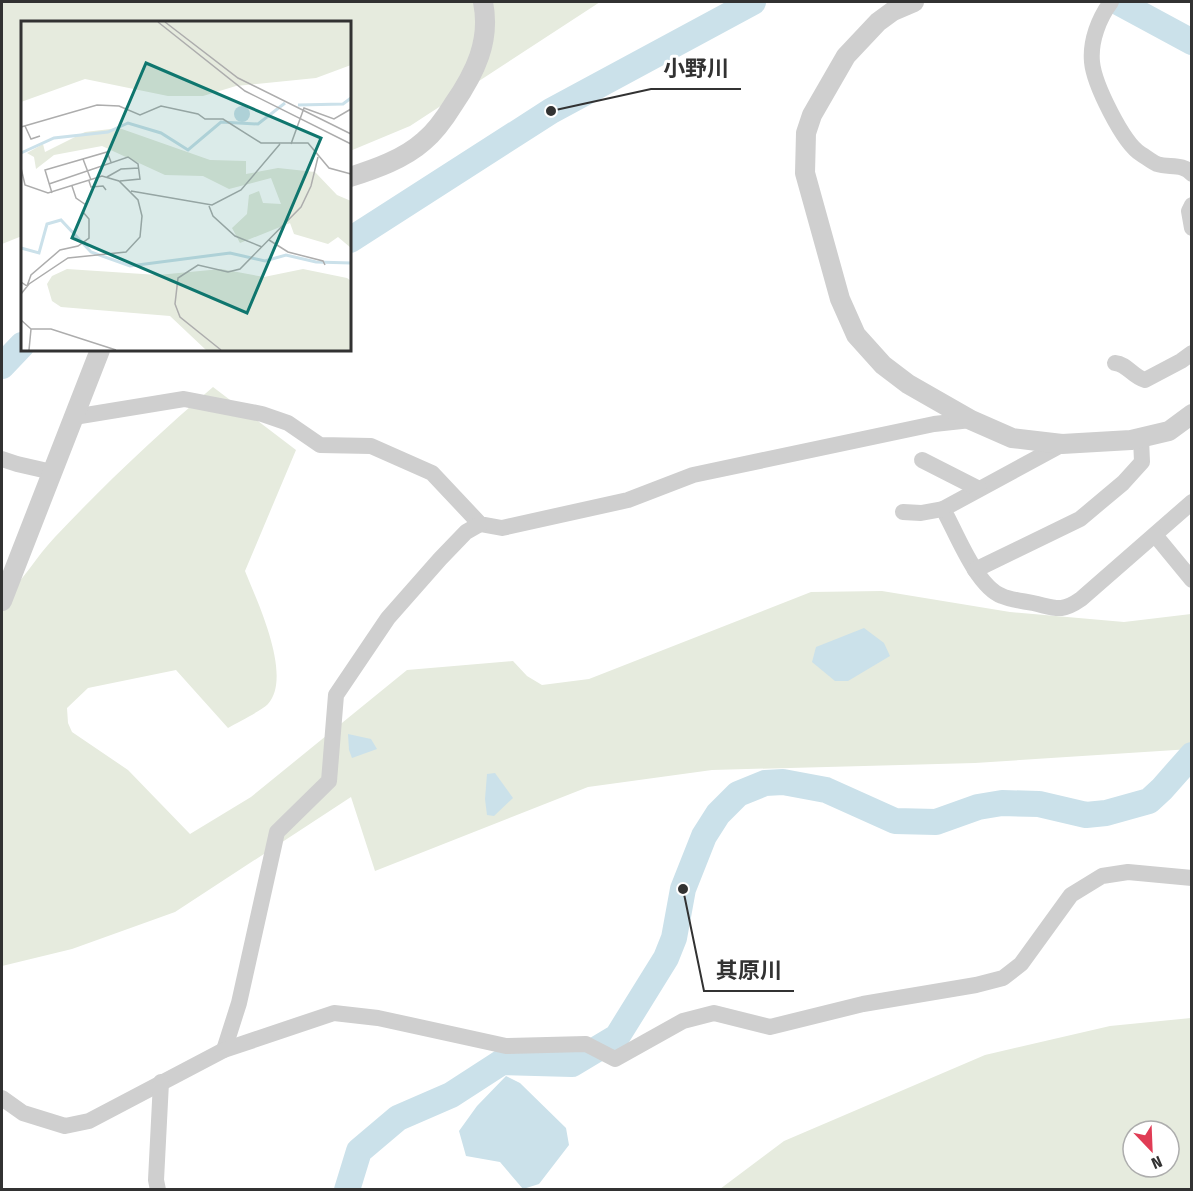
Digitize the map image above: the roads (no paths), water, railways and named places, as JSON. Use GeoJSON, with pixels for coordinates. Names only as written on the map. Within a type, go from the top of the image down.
{"type":"FeatureCollection","features":[{"type":"Feature","properties":{"kind":"street"},"geometry":{"type":"LineString","coordinates":[[351,177],[404,155],[424,141],[443,121],[469,82],[481,55],[486,30],[483,2]]}},
{"type":"Feature","properties":{"kind":"street"},"geometry":{"type":"LineString","coordinates":[[914,2],[892,11],[878,22],[846,56],[812,115],[806,133],[805,174],[840,298],[856,335],[883,365],[908,384],[971,420],[1012,438],[1064,444],[1141,438],[1169,431],[1191,414]]}},
{"type":"Feature","properties":{"kind":"street"},"geometry":{"type":"LineString","coordinates":[[1109,5],[1097,29],[1093,46],[1092,63],[1099,88],[1116,123],[1138,152],[1158,164],[1181,167],[1191,174]]}},
{"type":"Feature","properties":{"kind":"street"},"geometry":{"type":"LineString","coordinates":[[1191,205],[1189,211],[1191,228]]}},
{"type":"Feature","properties":{"kind":"street"},"geometry":{"type":"LineString","coordinates":[[2,601],[100,351]]}},
{"type":"Feature","properties":{"kind":"street"},"geometry":{"type":"LineString","coordinates":[[1115,363],[1121,364],[1136,377],[1145,380],[1181,361],[1191,353]]}},
{"type":"Feature","properties":{"kind":"street"},"geometry":{"type":"LineString","coordinates":[[74,417],[184,399],[262,414],[288,423],[320,445],[371,446],[432,473],[480,524],[502,528],[628,500],[693,475],[934,424],[971,420]]}},
{"type":"Feature","properties":{"kind":"street"},"geometry":{"type":"LineString","coordinates":[[975,570],[1080,519],[1123,483],[1142,462],[1141,438]]}},
{"type":"Feature","properties":{"kind":"street"},"geometry":{"type":"LineString","coordinates":[[903,512],[921,513],[943,509],[1064,444]]}},
{"type":"Feature","properties":{"kind":"street"},"geometry":{"type":"LineString","coordinates":[[2,459],[52,472]]}},
{"type":"Feature","properties":{"kind":"street"},"geometry":{"type":"LineString","coordinates":[[922,460],[979,489]]}},
{"type":"Feature","properties":{"kind":"street"},"geometry":{"type":"LineString","coordinates":[[943,509],[975,570],[991,590],[1001,596],[1067,609],[1191,502]]}},
{"type":"Feature","properties":{"kind":"street"},"geometry":{"type":"LineString","coordinates":[[225,1050],[239,1004],[276,832],[329,781],[336,695],[388,618],[447,551],[466,532],[480,524]]}},
{"type":"Feature","properties":{"kind":"street"},"geometry":{"type":"LineString","coordinates":[[1155,535],[1191,580]]}},
{"type":"Feature","properties":{"kind":"street"},"geometry":{"type":"LineString","coordinates":[[2,1098],[23,1113],[65,1126],[89,1121],[225,1050],[334,1013],[378,1018],[506,1046],[586,1044],[615,1059],[683,1021],[714,1013],[770,1027],[862,1004],[976,985],[1002,978],[1021,964],[1071,895],[1102,876],[1128,872],[1191,878]]}},
{"type":"Feature","properties":{"kind":"street"},"geometry":{"type":"LineString","coordinates":[[158,1190],[156,1180],[161,1082]]}},
{"type":"Feature","properties":{"kind":"water"},"geometry":{"type":"Polygon","coordinates":[[[864,628],[884,643],[890,656],[848,681],[835,681],[812,662],[816,647],[864,628]]]}},
{"type":"Feature","properties":{"kind":"water"},"geometry":{"type":"Polygon","coordinates":[[[348,734],[371,739],[377,749],[352,758],[348,734]]]}},
{"type":"Feature","properties":{"kind":"water"},"geometry":{"type":"Polygon","coordinates":[[[495,773],[513,798],[494,816],[487,815],[485,799],[487,774],[495,773]]]}},
{"type":"Feature","properties":{"kind":"water"},"geometry":{"type":"Polygon","coordinates":[[[506,1076],[520,1083],[566,1128],[569,1145],[539,1184],[523,1189],[500,1162],[466,1156],[459,1131],[477,1106],[506,1076]]]}},
{"type":"Feature","properties":{"kind":"waterway"},"geometry":{"type":"LineString","coordinates":[[351,239],[551,111],[753,2]]}},
{"type":"Feature","properties":{"kind":"waterway"},"geometry":{"type":"LineString","coordinates":[[1118,2],[1192,42]]}},
{"type":"Feature","properties":{"kind":"waterway"},"geometry":{"type":"LineString","coordinates":[[2,366],[21,346]]}},
{"type":"Feature","properties":{"kind":"waterway"},"geometry":{"type":"LineString","coordinates":[[347,1190],[359,1151],[398,1118],[451,1095],[502,1062],[572,1064],[617,1037],[666,958],[674,938],[683,889],[704,836],[718,814],[738,794],[765,783],[783,782],[826,790],[895,821],[936,822],[978,807],[1002,803],[1039,804],[1086,815],[1106,813],[1149,801],[1192,755]]}},
{"type":"Feature","properties":{"kind":"place","name":"小野川"},"geometry":{"type":"Point","coordinates":[551,111]}},
{"type":"Feature","properties":{"kind":"place","name":"其原川"},"geometry":{"type":"Point","coordinates":[683,889]}}]}
